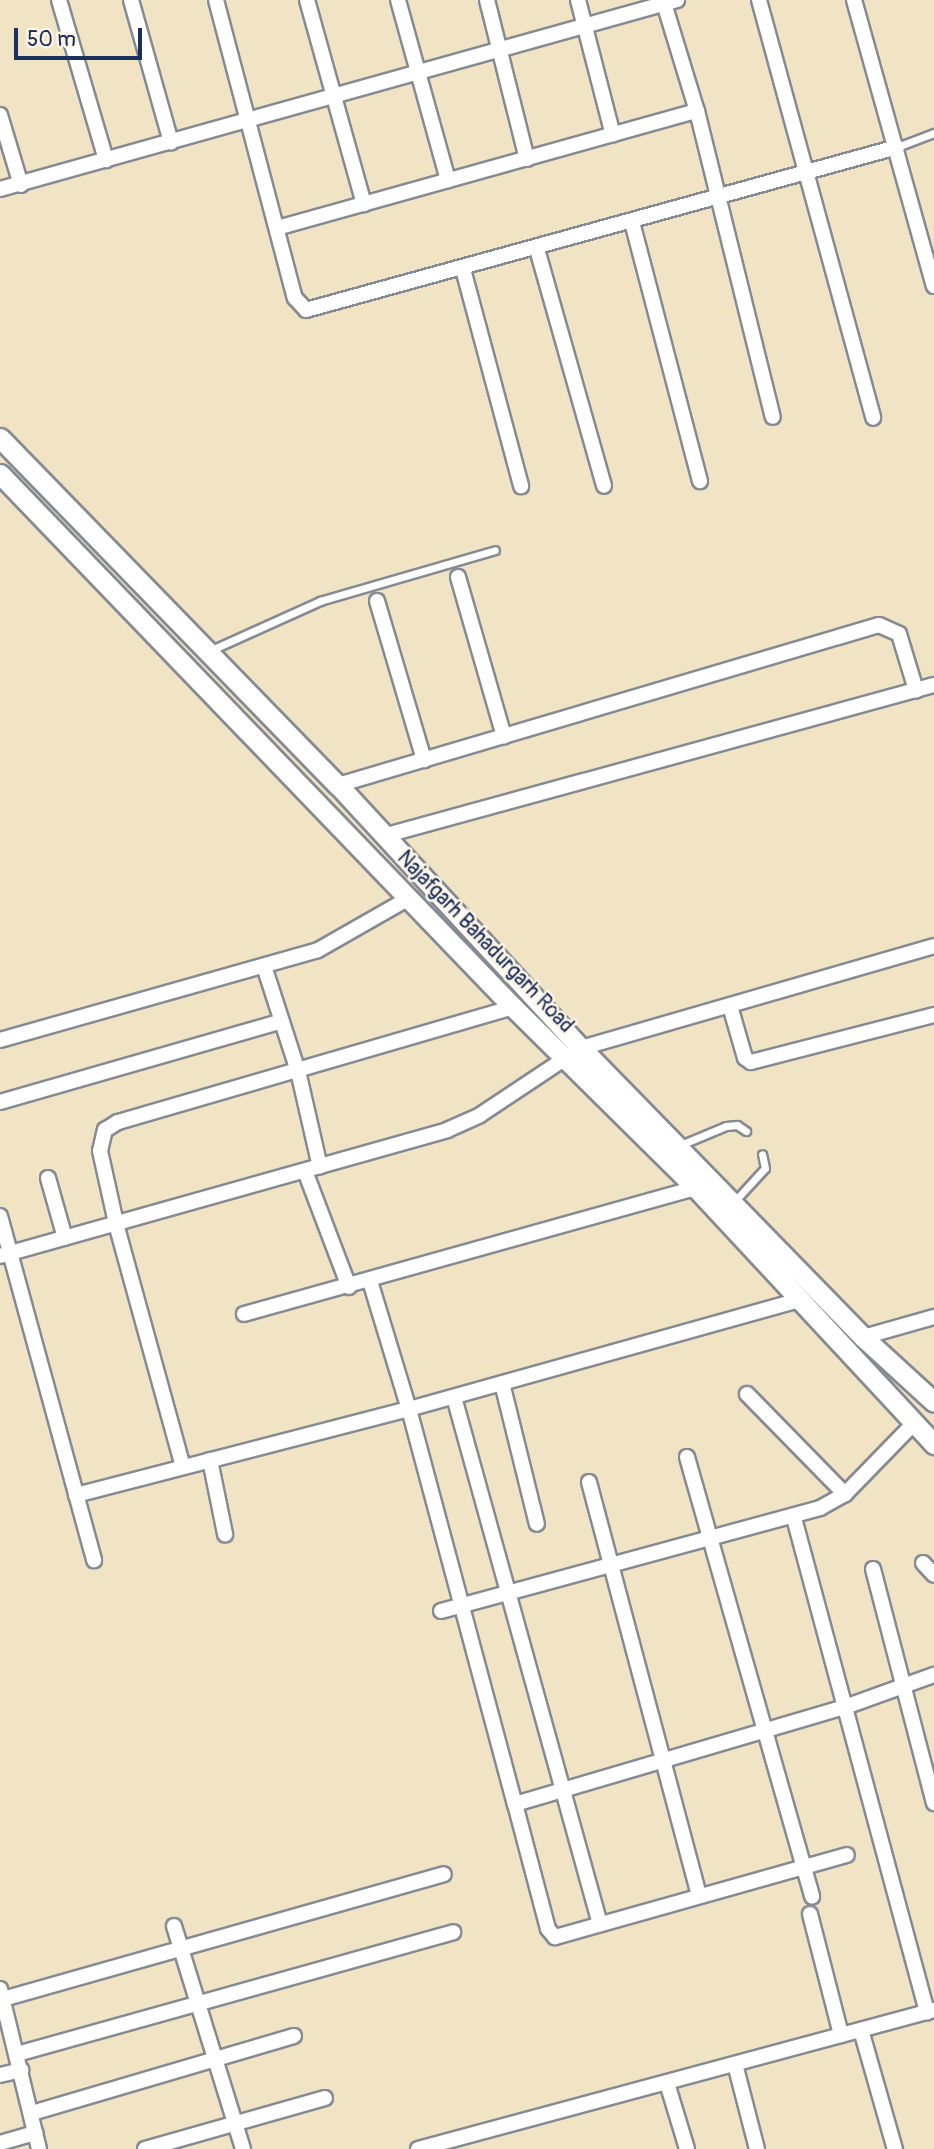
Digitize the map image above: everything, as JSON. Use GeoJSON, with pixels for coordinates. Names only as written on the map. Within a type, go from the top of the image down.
{"type":"FeatureCollection","features":[{"type":"Feature","properties":{"kind":"main road","name":"Najafgarh Bahadurgarh Road"},"geometry":{"type":"LineString","coordinates":[[0,438],[338,785],[796,1301],[934,1444]]}},
{"type":"Feature","properties":{"kind":"main road","name":"Najafgarh Bahadurgarh Road"},"geometry":{"type":"LineString","coordinates":[[0,474],[513,1007],[573,1052],[677,1146],[863,1336],[934,1402]]}},
{"type":"Feature","properties":{"kind":"main road"},"geometry":{"type":"LineString","coordinates":[[240,722],[261,706]]}},
{"type":"Feature","properties":{"kind":"street"},"geometry":{"type":"LineString","coordinates":[[59,0],[106,160]]}},
{"type":"Feature","properties":{"kind":"street"},"geometry":{"type":"LineString","coordinates":[[131,0],[171,142]]}},
{"type":"Feature","properties":{"kind":"street"},"geometry":{"type":"LineString","coordinates":[[216,0],[295,298],[306,310],[537,249],[897,147]]}},
{"type":"Feature","properties":{"kind":"street"},"geometry":{"type":"LineString","coordinates":[[307,0],[364,204]]}},
{"type":"Feature","properties":{"kind":"street"},"geometry":{"type":"LineString","coordinates":[[398,0],[448,180]]}},
{"type":"Feature","properties":{"kind":"street"},"geometry":{"type":"LineString","coordinates":[[487,0],[527,159]]}},
{"type":"Feature","properties":{"kind":"street"},"geometry":{"type":"LineString","coordinates":[[578,0],[613,135]]}},
{"type":"Feature","properties":{"kind":"street"},"geometry":{"type":"LineString","coordinates":[[759,0],[873,418]]}},
{"type":"Feature","properties":{"kind":"street"},"geometry":{"type":"LineString","coordinates":[[854,0],[934,286]]}},
{"type":"Feature","properties":{"kind":"street"},"geometry":{"type":"LineString","coordinates":[[0,189],[668,1],[720,198],[773,417]]}},
{"type":"Feature","properties":{"kind":"street"},"geometry":{"type":"LineString","coordinates":[[277,228],[697,111]]}},
{"type":"Feature","properties":{"kind":"street"},"geometry":{"type":"LineString","coordinates":[[0,115],[21,184]]}},
{"type":"Feature","properties":{"kind":"street"},"geometry":{"type":"LineString","coordinates":[[632,222],[700,481]]}},
{"type":"Feature","properties":{"kind":"street"},"geometry":{"type":"LineString","coordinates":[[537,249],[604,486]]}},
{"type":"Feature","properties":{"kind":"street"},"geometry":{"type":"LineString","coordinates":[[463,269],[521,486]]}},
{"type":"Feature","properties":{"kind":"street"},"geometry":{"type":"LineString","coordinates":[[458,577],[504,736]]}},
{"type":"Feature","properties":{"kind":"street"},"geometry":{"type":"LineString","coordinates":[[377,601],[424,760]]}},
{"type":"Feature","properties":{"kind":"street"},"geometry":{"type":"LineString","coordinates":[[338,785],[879,625],[899,634],[916,690]]}},
{"type":"Feature","properties":{"kind":"street"},"geometry":{"type":"LineString","coordinates":[[383,836],[934,685]]}},
{"type":"Feature","properties":{"kind":"street"},"geometry":{"type":"LineString","coordinates":[[0,1040],[318,950],[409,898]]}},
{"type":"Feature","properties":{"kind":"street"},"geometry":{"type":"LineString","coordinates":[[5,1254],[447,1130],[481,1115],[573,1052],[934,946]]}},
{"type":"Feature","properties":{"kind":"street"},"geometry":{"type":"LineString","coordinates":[[264,966],[298,1071],[320,1167]]}},
{"type":"Feature","properties":{"kind":"street"},"geometry":{"type":"LineString","coordinates":[[730,1006],[745,1058],[751,1062],[934,1014]]}},
{"type":"Feature","properties":{"kind":"street"},"geometry":{"type":"LineString","coordinates":[[183,1467],[116,1223],[100,1151],[105,1130],[513,1007]]}},
{"type":"Feature","properties":{"kind":"street"},"geometry":{"type":"LineString","coordinates":[[0,1102],[282,1021]]}},
{"type":"Feature","properties":{"kind":"street"},"geometry":{"type":"LineString","coordinates":[[305,1171],[349,1287]]}},
{"type":"Feature","properties":{"kind":"street"},"geometry":{"type":"LineString","coordinates":[[48,1178],[65,1238]]}},
{"type":"Feature","properties":{"kind":"street"},"geometry":{"type":"LineString","coordinates":[[244,1314],[349,1287],[696,1188]]}},
{"type":"Feature","properties":{"kind":"street"},"geometry":{"type":"LineString","coordinates":[[0,1216],[5,1254],[94,1560]]}},
{"type":"Feature","properties":{"kind":"street"},"geometry":{"type":"LineString","coordinates":[[370,1281],[409,1409],[550,1933],[561,1936],[847,1855]]}},
{"type":"Feature","properties":{"kind":"street"},"geometry":{"type":"LineString","coordinates":[[76,1495],[454,1397],[796,1301]]}},
{"type":"Feature","properties":{"kind":"street"},"geometry":{"type":"LineString","coordinates":[[863,1336],[934,1317]]}},
{"type":"Feature","properties":{"kind":"street"},"geometry":{"type":"LineString","coordinates":[[502,1384],[537,1524]]}},
{"type":"Feature","properties":{"kind":"street"},"geometry":{"type":"LineString","coordinates":[[747,1394],[845,1494]]}},
{"type":"Feature","properties":{"kind":"street"},"geometry":{"type":"LineString","coordinates":[[454,1397],[511,1592],[600,1924]]}},
{"type":"Feature","properties":{"kind":"street"},"geometry":{"type":"LineString","coordinates":[[441,1611],[794,1518],[845,1494],[914,1423]]}},
{"type":"Feature","properties":{"kind":"street"},"geometry":{"type":"LineString","coordinates":[[687,1457],[812,1897]]}},
{"type":"Feature","properties":{"kind":"street"},"geometry":{"type":"LineString","coordinates":[[210,1460],[225,1534]]}},
{"type":"Feature","properties":{"kind":"street"},"geometry":{"type":"LineString","coordinates":[[589,1482],[699,1896]]}},
{"type":"Feature","properties":{"kind":"street"},"geometry":{"type":"LineString","coordinates":[[418,2149],[930,2011],[794,1518]]}},
{"type":"Feature","properties":{"kind":"street"},"geometry":{"type":"LineString","coordinates":[[922,1563],[934,1575]]}},
{"type":"Feature","properties":{"kind":"street"},"geometry":{"type":"LineString","coordinates":[[873,1569],[901,1686],[934,1803]]}},
{"type":"Feature","properties":{"kind":"street"},"geometry":{"type":"LineString","coordinates":[[515,1804],[845,1707],[934,1675]]}},
{"type":"Feature","properties":{"kind":"street"},"geometry":{"type":"LineString","coordinates":[[39,2149],[2,2002],[444,1874]]}},
{"type":"Feature","properties":{"kind":"street"},"geometry":{"type":"LineString","coordinates":[[810,1914],[841,2035]]}},
{"type":"Feature","properties":{"kind":"street"},"geometry":{"type":"LineString","coordinates":[[174,1926],[196,2005],[243,2149]]}},
{"type":"Feature","properties":{"kind":"street"},"geometry":{"type":"LineString","coordinates":[[17,2054],[453,1932]]}},
{"type":"Feature","properties":{"kind":"street"},"geometry":{"type":"LineString","coordinates":[[861,2030],[895,2149]]}},
{"type":"Feature","properties":{"kind":"street"},"geometry":{"type":"LineString","coordinates":[[32,2113],[294,2036]]}},
{"type":"Feature","properties":{"kind":"street"},"geometry":{"type":"LineString","coordinates":[[735,2064],[757,2149]]}},
{"type":"Feature","properties":{"kind":"street"},"geometry":{"type":"LineString","coordinates":[[0,2076],[21,2070]]}},
{"type":"Feature","properties":{"kind":"street"},"geometry":{"type":"LineString","coordinates":[[667,2083],[687,2149]]}},
{"type":"Feature","properties":{"kind":"street"},"geometry":{"type":"LineString","coordinates":[[146,2149],[325,2098]]}},
{"type":"Feature","properties":{"kind":"street"},"geometry":{"type":"LineString","coordinates":[[0,2143],[36,2133]]}},
{"type":"Feature","properties":{"kind":"lane"},"geometry":{"type":"LineString","coordinates":[[897,147],[934,133]]}},
{"type":"Feature","properties":{"kind":"lane"},"geometry":{"type":"LineString","coordinates":[[208,652],[320,601],[495,550]]}},
{"type":"Feature","properties":{"kind":"lane"},"geometry":{"type":"LineString","coordinates":[[677,1146],[726,1126],[737,1125],[746,1131]]}},
{"type":"Feature","properties":{"kind":"lane"},"geometry":{"type":"LineString","coordinates":[[733,1203],[765,1168],[762,1154]]}}]}
